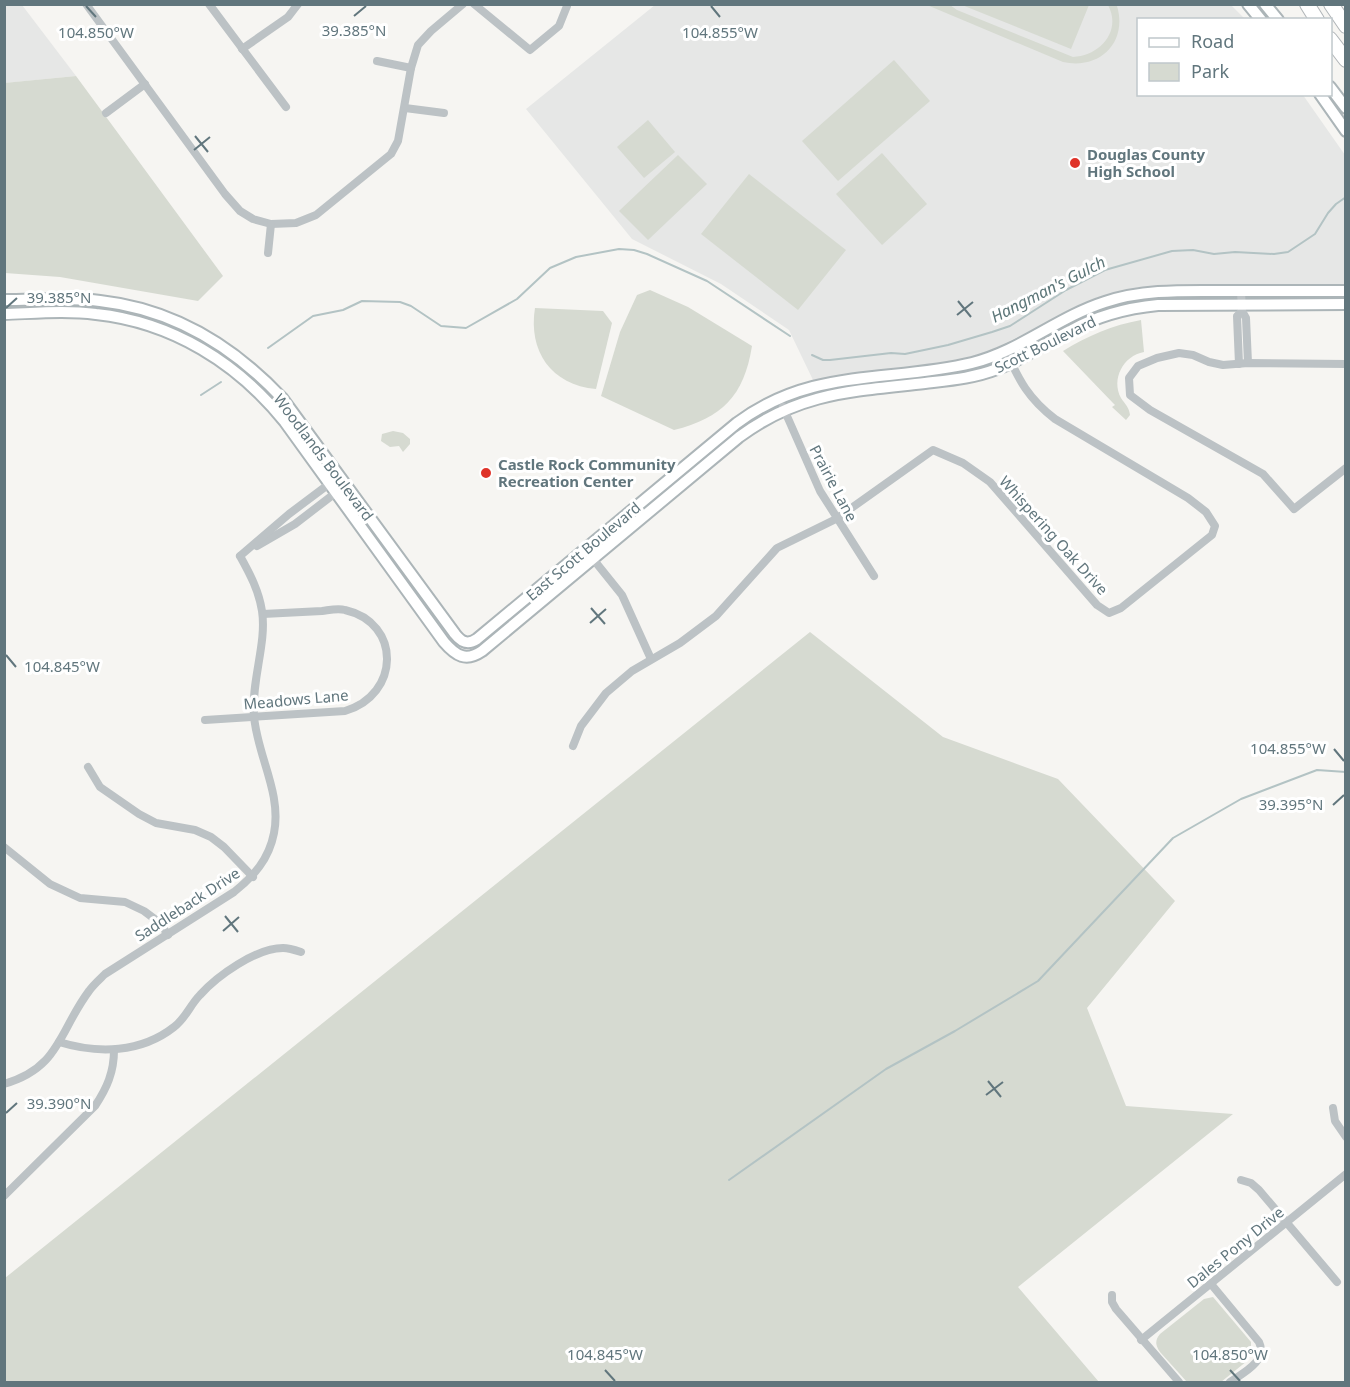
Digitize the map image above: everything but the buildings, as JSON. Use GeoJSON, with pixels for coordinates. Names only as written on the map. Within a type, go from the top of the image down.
{"type":"FeatureCollection","features":[{"type":"Feature","properties":{"kind":"highway"},"geometry":{"type":"LineString","coordinates":[[1307,4],[1316,18]]}},
{"type":"Feature","properties":{"kind":"highway"},"geometry":{"type":"LineString","coordinates":[[1330,4],[1346,26]]}},
{"type":"Feature","properties":{"kind":"highway"},"geometry":{"type":"LineString","coordinates":[[1332,42],[1346,60]]}},
{"type":"Feature","properties":{"kind":"street"},"geometry":{"type":"LineString","coordinates":[[209,4],[286,108]]}},
{"type":"Feature","properties":{"kind":"street"},"geometry":{"type":"LineString","coordinates":[[242,49],[288,17],[298,4]]}},
{"type":"Feature","properties":{"kind":"street"},"geometry":{"type":"LineString","coordinates":[[89,6],[225,194],[240,211],[253,219],[271,224],[296,223],[316,215],[391,154],[398,141],[414,53],[423,38],[463,4]]}},
{"type":"Feature","properties":{"kind":"street"},"geometry":{"type":"LineString","coordinates":[[474,4],[530,50],[559,26],[567,6]]}},
{"type":"Feature","properties":{"kind":"street"},"geometry":{"type":"LineString","coordinates":[[1248,4],[1259,18]]}},
{"type":"Feature","properties":{"kind":"street"},"geometry":{"type":"LineString","coordinates":[[1265,4],[1276,18]]}},
{"type":"Feature","properties":{"kind":"street"},"geometry":{"type":"LineString","coordinates":[[377,61],[411,68]]}},
{"type":"Feature","properties":{"kind":"street"},"geometry":{"type":"LineString","coordinates":[[106,113],[145,84]]}},
{"type":"Feature","properties":{"kind":"street"},"geometry":{"type":"LineString","coordinates":[[1332,90],[1346,108]]}},
{"type":"Feature","properties":{"kind":"street"},"geometry":{"type":"LineString","coordinates":[[1321,96],[1346,131]]}},
{"type":"Feature","properties":{"kind":"street"},"geometry":{"type":"LineString","coordinates":[[405,108],[444,113]]}},
{"type":"Feature","properties":{"kind":"street"},"geometry":{"type":"LineString","coordinates":[[268,253],[271,224]]}},
{"type":"Feature","properties":{"kind":"street"},"geometry":{"type":"LineString","coordinates":[[1239,364],[1238,316],[1241,307],[1241,291]]}},
{"type":"Feature","properties":{"kind":"street","name":"Scott Boulevard"},"geometry":{"type":"LineString","coordinates":[[856,378],[953,367],[984,360],[1006,351],[1074,314],[1120,298],[1169,292],[1346,291]]}},
{"type":"Feature","properties":{"kind":"street","name":"Woodlands Boulevard"},"geometry":{"type":"LineString","coordinates":[[4,300],[101,301],[158,314],[202,333],[247,363],[290,408],[455,634],[466,643]]}},
{"type":"Feature","properties":{"kind":"street","name":"Scott Boulevard"},"geometry":{"type":"LineString","coordinates":[[783,410],[832,395],[973,376],[1011,363],[1073,329],[1122,311],[1158,305],[1241,307],[1346,304]]}},
{"type":"Feature","properties":{"kind":"street"},"geometry":{"type":"LineString","coordinates":[[1241,307],[1246,318],[1248,363]]}},
{"type":"Feature","properties":{"kind":"street","name":"Woodlands Boulevard"},"geometry":{"type":"LineString","coordinates":[[4,314],[76,313],[114,316],[160,329],[189,341],[217,358],[255,388],[285,422],[444,642],[455,654],[464,657]]}},
{"type":"Feature","properties":{"kind":"street","name":"Whispering Oak Drive"},"geometry":{"type":"LineString","coordinates":[[573,746],[581,726],[606,693],[632,670],[688,637],[716,616],[777,548],[836,519],[933,450],[963,463],[990,482],[1097,605],[1109,613],[1121,608],[1212,535],[1215,526],[1206,512],[1188,498],[1055,419],[1036,404],[1024,388],[1006,351]]}},
{"type":"Feature","properties":{"kind":"street"},"geometry":{"type":"LineString","coordinates":[[1346,364],[1223,365],[1179,353],[1157,358],[1138,366],[1128,378],[1130,395],[1150,410],[1263,474],[1294,509],[1346,468]]}},
{"type":"Feature","properties":{"kind":"street","name":"East Scott Boulevard"},"geometry":{"type":"LineString","coordinates":[[466,643],[477,639],[737,423],[778,398],[811,386],[856,378]]}},
{"type":"Feature","properties":{"kind":"street","name":"Prairie Lane"},"geometry":{"type":"LineString","coordinates":[[778,398],[820,491],[874,576]]}},
{"type":"Feature","properties":{"kind":"street","name":"East Scott Boulevard"},"geometry":{"type":"LineString","coordinates":[[464,657],[472,657],[482,651],[739,437],[783,410]]}},
{"type":"Feature","properties":{"kind":"street"},"geometry":{"type":"LineString","coordinates":[[240,556],[289,514],[329,484],[344,482]]}},
{"type":"Feature","properties":{"kind":"street"},"geometry":{"type":"LineString","coordinates":[[240,556],[295,524],[336,494],[344,482]]}},
{"type":"Feature","properties":{"kind":"street"},"geometry":{"type":"LineString","coordinates":[[585,549],[622,595],[651,659]]}},
{"type":"Feature","properties":{"kind":"street","name":"Saddleback Drive"},"geometry":{"type":"LineString","coordinates":[[4,1084],[18,1080],[38,1068],[49,1057],[89,990],[105,974],[234,892],[253,877],[262,865],[274,833],[276,808],[259,749],[254,716],[253,689],[260,652],[263,614],[255,584],[240,556]]}},
{"type":"Feature","properties":{"kind":"street","name":"Meadows Lane"},"geometry":{"type":"LineString","coordinates":[[204,720],[345,711],[359,707],[374,694],[384,678],[387,656],[383,639],[373,625],[361,616],[344,609],[263,614]]}},
{"type":"Feature","properties":{"kind":"street"},"geometry":{"type":"LineString","coordinates":[[88,767],[100,787],[140,814],[156,823],[195,830],[211,837],[253,877]]}},
{"type":"Feature","properties":{"kind":"street"},"geometry":{"type":"LineString","coordinates":[[4,847],[50,884],[80,898],[125,902],[144,911],[160,923],[168,935]]}},
{"type":"Feature","properties":{"kind":"street"},"geometry":{"type":"LineString","coordinates":[[59,1042],[93,1050],[114,1050],[148,1042],[164,1034],[188,1014],[199,995],[243,961],[277,948],[301,952]]}},
{"type":"Feature","properties":{"kind":"street"},"geometry":{"type":"LineString","coordinates":[[4,1196],[95,1106],[111,1077],[114,1050]]}},
{"type":"Feature","properties":{"kind":"street"},"geometry":{"type":"LineString","coordinates":[[1333,1108],[1335,1121],[1346,1137]]}},
{"type":"Feature","properties":{"kind":"street","name":"Dales Pony Drive"},"geometry":{"type":"LineString","coordinates":[[1141,1340],[1346,1174]]}},
{"type":"Feature","properties":{"kind":"street"},"geometry":{"type":"LineString","coordinates":[[1241,1180],[1251,1183],[1259,1190],[1337,1282]]}},
{"type":"Feature","properties":{"kind":"street"},"geometry":{"type":"LineString","coordinates":[[1211,1284],[1259,1342],[1262,1349],[1257,1361],[1230,1383]]}},
{"type":"Feature","properties":{"kind":"street"},"geometry":{"type":"LineString","coordinates":[[1113,1294],[1112,1302],[1116,1309],[1179,1383]]}},
{"type":"Feature","properties":{"kind":"shaded area"},"geometry":{"type":"Polygon","coordinates":[[[5,5],[22,5],[76,76],[5,83],[5,5]]]}},
{"type":"Feature","properties":{"kind":"shaded area"},"geometry":{"type":"Polygon","coordinates":[[[655,5],[1231,5],[1244,18],[1137,18],[1137,96],[1304,96],[1345,155],[1345,287],[1140,287],[1096,298],[983,354],[960,360],[813,380],[789,330],[721,284],[632,239],[526,109],[655,5]]]}},
{"type":"Feature","properties":{"kind":"green space"},"geometry":{"type":"Polygon","coordinates":[[[927,5],[950,5],[957,10],[1073,57],[1092,52],[1106,40],[1112,24],[1112,15],[1108,5],[1117,6],[1118,31],[1108,51],[1099,58],[1088,62],[1063,62],[927,5]]]}},
{"type":"Feature","properties":{"kind":"green space"},"geometry":{"type":"Polygon","coordinates":[[[962,5],[1089,5],[1071,49],[962,5]]]}},
{"type":"Feature","properties":{"kind":"green space"},"geometry":{"type":"Polygon","coordinates":[[[894,60],[930,101],[838,181],[802,141],[894,60]]]}},
{"type":"Feature","properties":{"kind":"green space"},"geometry":{"type":"Polygon","coordinates":[[[76,76],[223,276],[198,301],[60,277],[5,273],[4,83],[76,76]]]}},
{"type":"Feature","properties":{"kind":"green space"},"geometry":{"type":"Polygon","coordinates":[[[648,120],[675,152],[644,178],[617,147],[648,120]]]}},
{"type":"Feature","properties":{"kind":"green space"},"geometry":{"type":"Polygon","coordinates":[[[882,153],[927,204],[882,245],[836,194],[882,153]]]}},
{"type":"Feature","properties":{"kind":"green space"},"geometry":{"type":"Polygon","coordinates":[[[678,155],[707,184],[648,240],[619,211],[678,155]]]}},
{"type":"Feature","properties":{"kind":"green space"},"geometry":{"type":"Polygon","coordinates":[[[749,174],[846,250],[798,310],[701,234],[749,174]]]}},
{"type":"Feature","properties":{"kind":"green space"},"geometry":{"type":"Polygon","coordinates":[[[650,290],[688,307],[752,346],[743,379],[728,402],[705,419],[674,430],[601,396],[620,332],[637,295],[650,290]]]}},
{"type":"Feature","properties":{"kind":"green space"},"geometry":{"type":"Polygon","coordinates":[[[535,308],[603,311],[612,323],[596,389],[566,381],[546,363],[535,338],[535,308]]]}},
{"type":"Feature","properties":{"kind":"green space"},"geometry":{"type":"Polygon","coordinates":[[[1141,320],[1144,352],[1130,358],[1118,376],[1118,391],[1130,415],[1126,420],[1112,407],[1115,405],[1063,351],[1100,332],[1141,320]]]}},
{"type":"Feature","properties":{"kind":"green space"},"geometry":{"type":"Polygon","coordinates":[[[393,431],[403,433],[410,439],[410,444],[403,452],[399,446],[390,447],[381,441],[382,434],[393,431]]]}},
{"type":"Feature","properties":{"kind":"green space"},"geometry":{"type":"Polygon","coordinates":[[[810,632],[943,737],[1058,779],[1175,901],[1087,1008],[1126,1106],[1233,1114],[1018,1287],[1099,1382],[5,1382],[5,1278],[810,632]]]}},
{"type":"Feature","properties":{"kind":"green space"},"geometry":{"type":"Polygon","coordinates":[[[1213,1297],[1251,1342],[1251,1355],[1221,1382],[1187,1382],[1160,1352],[1156,1340],[1160,1334],[1204,1299],[1213,1297]]]}},
{"type":"Feature","properties":{"kind":"waterway","name":"Hangman's Gulch"},"geometry":{"type":"LineString","coordinates":[[812,355],[823,360],[830,360],[891,353],[905,354],[948,345],[1010,326],[1066,290],[1105,270],[1172,251],[1193,250],[1214,254],[1288,252],[1315,234],[1328,213],[1346,197]]}},
{"type":"Feature","properties":{"kind":"waterway","name":"Hangman's Gulch"},"geometry":{"type":"LineString","coordinates":[[268,348],[313,316],[343,310],[362,301],[400,302],[411,306],[441,326],[466,328],[517,299],[550,268],[576,257],[619,249],[647,254],[707,281],[790,336]]}},
{"type":"Feature","properties":{"kind":"waterway","name":"Hangman's Gulch"},"geometry":{"type":"LineString","coordinates":[[201,395],[221,382]]}},
{"type":"Feature","properties":{"kind":"waterway"},"geometry":{"type":"LineString","coordinates":[[729,1180],[886,1069],[1038,981],[1173,838],[1241,799],[1317,770],[1346,772]]}},
{"type":"Feature","properties":{"kind":"place","name":"Douglas County High School"},"geometry":{"type":"Point","coordinates":[1075,163]}},
{"type":"Feature","properties":{"kind":"place","name":"Castle Rock Community Recreation Center"},"geometry":{"type":"Point","coordinates":[486,473]}}]}
